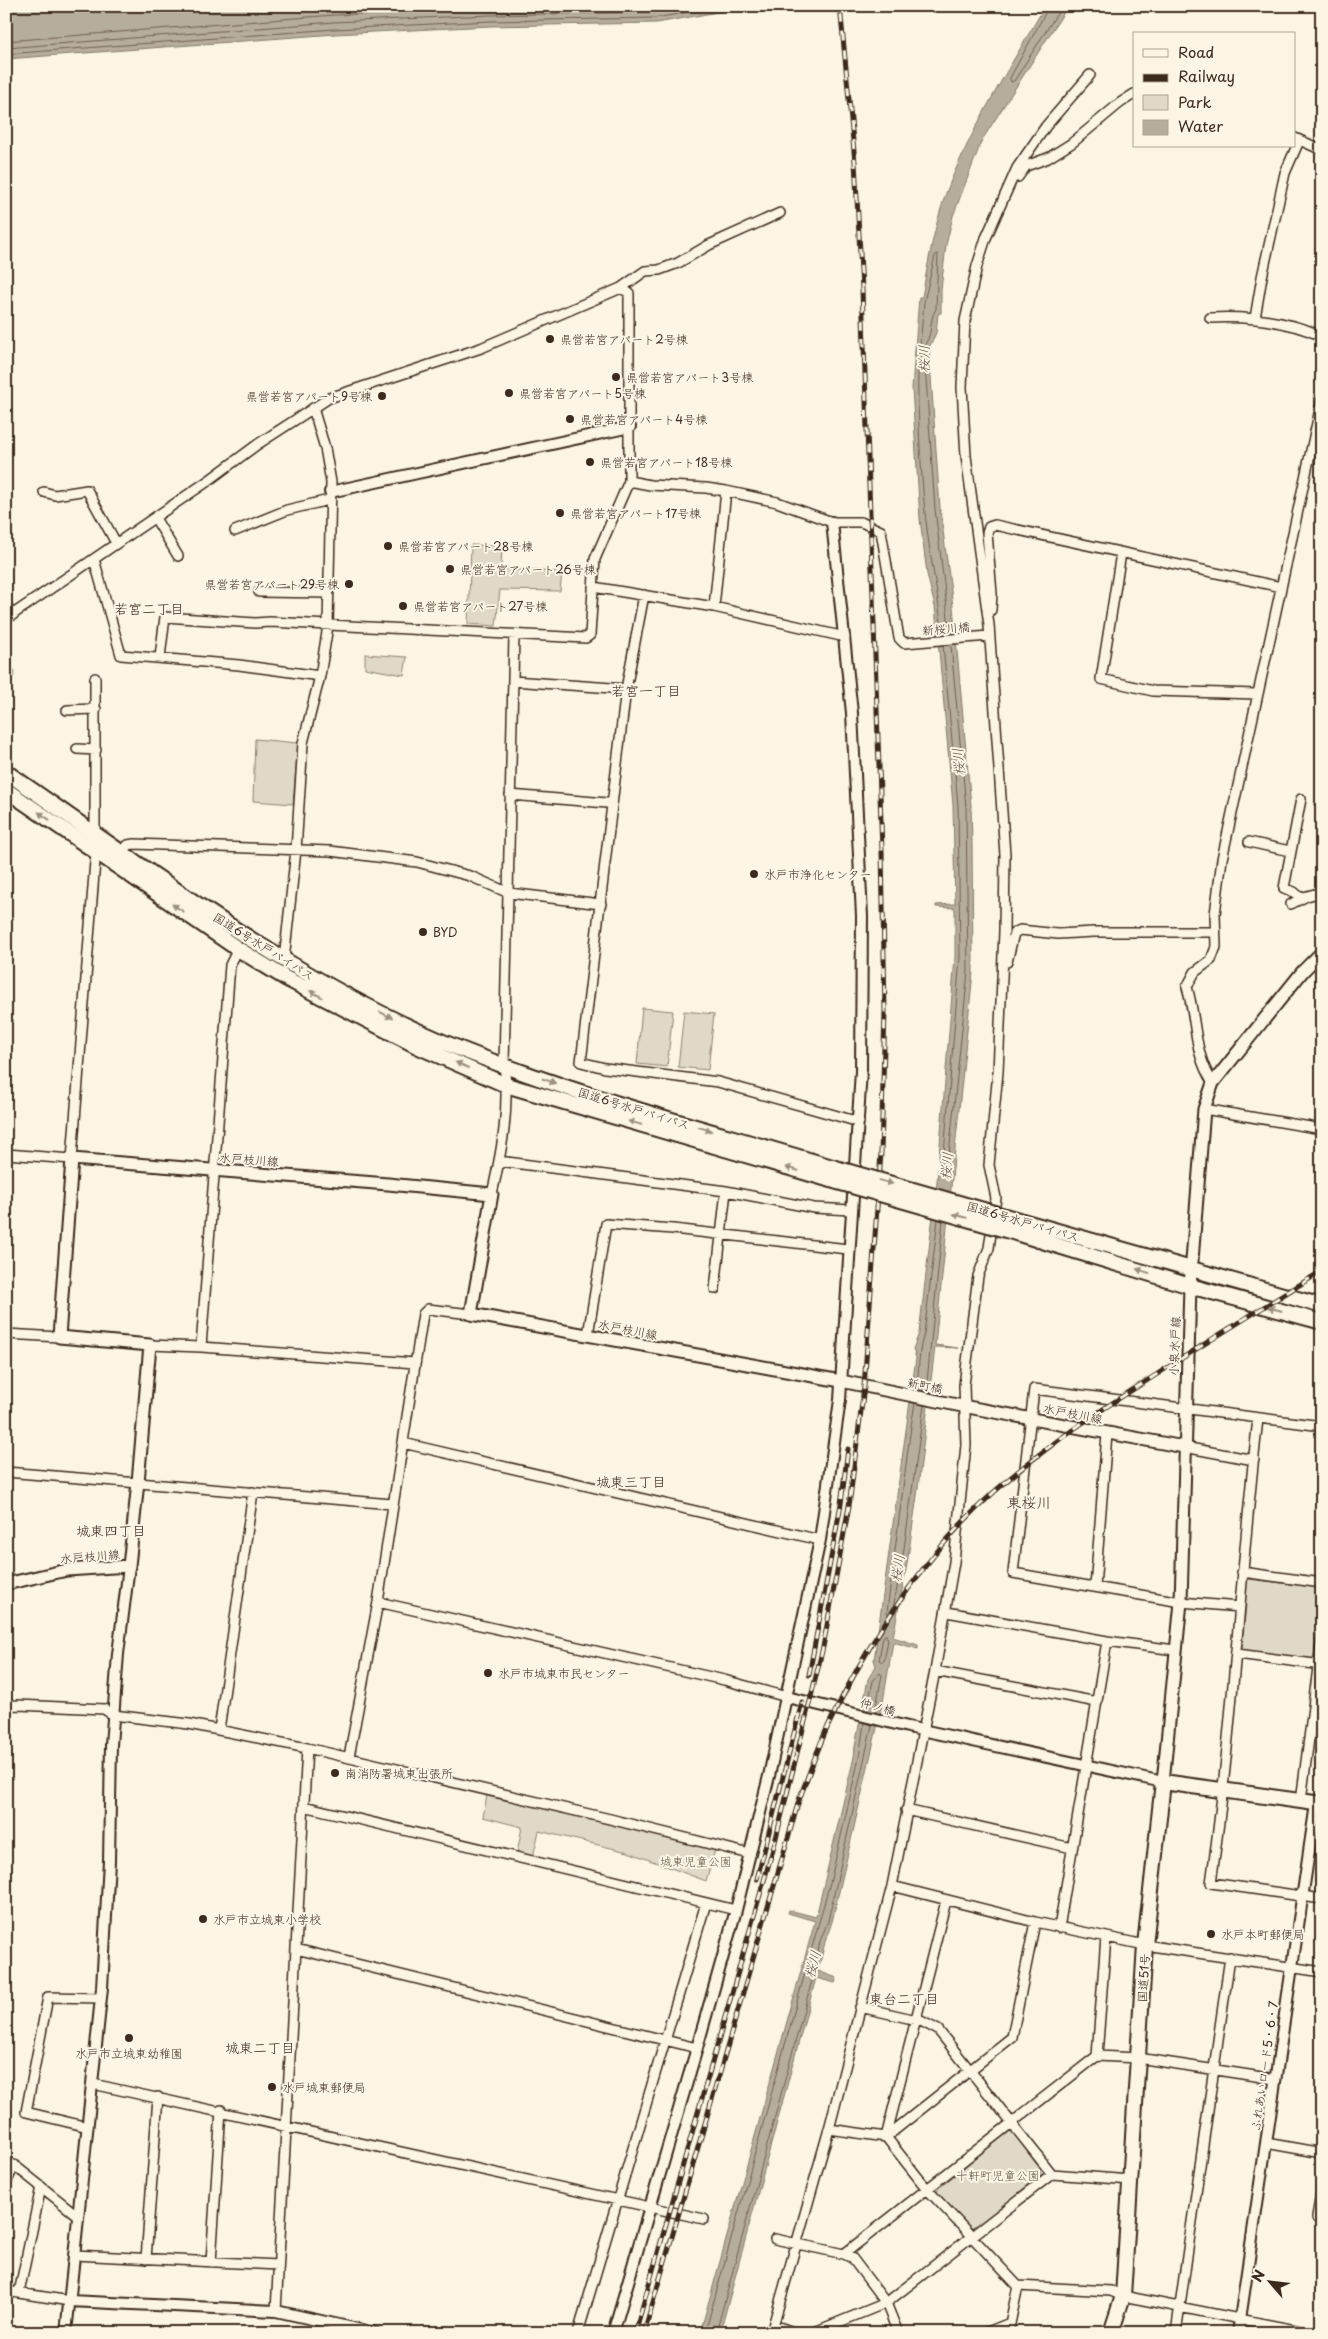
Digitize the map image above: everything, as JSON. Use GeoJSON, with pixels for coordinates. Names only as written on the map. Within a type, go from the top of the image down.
{"type":"FeatureCollection","features":[{"type":"Feature","properties":{"kind":"highway","name":"国道6号水戸バイパス"},"geometry":{"type":"LineString","coordinates":[[6,772],[284,960],[381,1013],[444,1042],[572,1089],[839,1175]]}},
{"type":"Feature","properties":{"kind":"highway","name":"国道6号水戸バイパス"},"geometry":{"type":"LineString","coordinates":[[6,790],[238,949],[287,979],[375,1026],[506,1085],[839,1175],[1007,1223],[1191,1268],[1322,1306]]}},
{"type":"Feature","properties":{"kind":"highway","name":"国道6号水戸バイパス"},"geometry":{"type":"LineString","coordinates":[[1007,1223],[1190,1286],[1322,1322]]}},
{"type":"Feature","properties":{"kind":"highway"},"geometry":{"type":"LineString","coordinates":[[1163,1782],[1319,1804]]}},
{"type":"Feature","properties":{"kind":"highway","name":"国道51号"},"geometry":{"type":"LineString","coordinates":[[1112,2333],[1123,2296],[1145,1945],[1163,1782]]}},
{"type":"Feature","properties":{"kind":"main road","name":"小泉水戸線"},"geometry":{"type":"LineString","coordinates":[[1163,1782],[1174,1650],[1181,1602],[1190,1286],[1204,1109],[1213,1083],[1303,971],[1322,952]]}},
{"type":"Feature","properties":{"kind":"main road","name":"水戸枝川線"},"geometry":{"type":"LineString","coordinates":[[72,1159],[492,1194]]}},
{"type":"Feature","properties":{"kind":"main road"},"geometry":{"type":"LineString","coordinates":[[72,1159],[59,1336],[150,1345]]}},
{"type":"Feature","properties":{"kind":"main road"},"geometry":{"type":"LineString","coordinates":[[471,1314],[492,1194]]}},
{"type":"Feature","properties":{"kind":"main road","name":"水戸枝川線"},"geometry":{"type":"LineString","coordinates":[[471,1314],[842,1381],[887,1391]]}},
{"type":"Feature","properties":{"kind":"main road","name":"水戸枝川線"},"geometry":{"type":"LineString","coordinates":[[6,1584],[67,1570],[129,1566],[150,1345]]}},
{"type":"Feature","properties":{"kind":"main road","name":"新町橋"},"geometry":{"type":"LineString","coordinates":[[887,1391],[961,1406]]}},
{"type":"Feature","properties":{"kind":"main road","name":"水戸枝川線"},"geometry":{"type":"LineString","coordinates":[[961,1406],[1184,1447]]}},
{"type":"Feature","properties":{"kind":"street"},"geometry":{"type":"LineString","coordinates":[[989,625],[966,456],[963,396],[966,321],[977,266],[992,220],[1005,192],[1027,152],[1066,100],[1090,74]]}},
{"type":"Feature","properties":{"kind":"street"},"geometry":{"type":"LineString","coordinates":[[1005,192],[1026,166],[1048,158],[1072,143],[1120,103],[1133,95]]}},
{"type":"Feature","properties":{"kind":"street"},"geometry":{"type":"LineString","coordinates":[[1297,140],[1322,150]]}},
{"type":"Feature","properties":{"kind":"street"},"geometry":{"type":"LineString","coordinates":[[1255,318],[1262,277],[1286,173],[1294,148]]}},
{"type":"Feature","properties":{"kind":"street"},"geometry":{"type":"LineString","coordinates":[[6,605],[10,617],[258,444],[329,398],[481,348],[621,288],[645,271],[659,270],[678,263],[709,245],[780,213]]}},
{"type":"Feature","properties":{"kind":"street"},"geometry":{"type":"LineString","coordinates":[[160,658],[165,616],[514,636],[586,638],[590,635],[595,559],[628,482],[630,427],[629,293],[621,288]]}},
{"type":"Feature","properties":{"kind":"street"},"geometry":{"type":"LineString","coordinates":[[1210,318],[1255,318],[1322,336]]}},
{"type":"Feature","properties":{"kind":"street"},"geometry":{"type":"LineString","coordinates":[[1213,1083],[1204,1070],[1194,1033],[1187,987],[1196,972],[1211,960],[1216,947],[1215,932],[1222,859],[1322,400]]}},
{"type":"Feature","properties":{"kind":"street"},"geometry":{"type":"LineString","coordinates":[[284,960],[296,850],[303,743],[320,676],[328,626],[329,496],[325,448],[314,408]]}},
{"type":"Feature","properties":{"kind":"street"},"geometry":{"type":"LineString","coordinates":[[235,531],[287,510],[329,496],[630,427]]}},
{"type":"Feature","properties":{"kind":"street"},"geometry":{"type":"LineString","coordinates":[[613,2333],[736,1910],[787,1697],[820,1540],[830,1480],[842,1381],[848,1249],[859,1122],[861,1071],[862,916],[852,723],[845,637],[832,522],[777,502],[726,491],[706,488],[650,486],[628,482]]}},
{"type":"Feature","properties":{"kind":"street"},"geometry":{"type":"LineString","coordinates":[[44,492],[55,496],[87,490],[116,544]]}},
{"type":"Feature","properties":{"kind":"street"},"geometry":{"type":"LineString","coordinates":[[714,607],[726,491]]}},
{"type":"Feature","properties":{"kind":"street"},"geometry":{"type":"LineString","coordinates":[[154,518],[178,556]]}},
{"type":"Feature","properties":{"kind":"street","name":"新桜川橋"},"geometry":{"type":"LineString","coordinates":[[832,522],[861,522],[881,531],[899,638],[904,643],[912,644],[986,637]]}},
{"type":"Feature","properties":{"kind":"street"},"geometry":{"type":"LineString","coordinates":[[796,2333],[772,2329],[829,2129],[892,1886],[947,1612],[966,1445],[961,1406],[978,1276],[990,1248],[996,1198],[989,1165],[998,1072],[1003,972],[1005,855],[986,637],[992,594],[987,533],[989,527],[994,526],[1281,587]]}},
{"type":"Feature","properties":{"kind":"street"},"geometry":{"type":"LineString","coordinates":[[1121,553],[1101,680],[1153,691],[1257,694]]}},
{"type":"Feature","properties":{"kind":"street"},"geometry":{"type":"LineString","coordinates":[[94,559],[121,655],[320,676]]}},
{"type":"Feature","properties":{"kind":"street"},"geometry":{"type":"LineString","coordinates":[[594,587],[714,607],[845,637]]}},
{"type":"Feature","properties":{"kind":"street"},"geometry":{"type":"LineString","coordinates":[[259,592],[328,593]]}},
{"type":"Feature","properties":{"kind":"street"},"geometry":{"type":"LineString","coordinates":[[644,595],[626,689],[581,1062],[605,1068],[718,1082],[859,1122]]}},
{"type":"Feature","properties":{"kind":"street"},"geometry":{"type":"LineString","coordinates":[[492,1194],[506,1119],[504,1064],[514,636]]}},
{"type":"Feature","properties":{"kind":"street"},"geometry":{"type":"LineString","coordinates":[[6,1154],[72,1159],[85,978],[100,836],[95,678]]}},
{"type":"Feature","properties":{"kind":"street"},"geometry":{"type":"LineString","coordinates":[[513,681],[626,689]]}},
{"type":"Feature","properties":{"kind":"street"},"geometry":{"type":"LineString","coordinates":[[67,710],[96,709]]}},
{"type":"Feature","properties":{"kind":"street"},"geometry":{"type":"LineString","coordinates":[[77,749],[96,750]]}},
{"type":"Feature","properties":{"kind":"street"},"geometry":{"type":"LineString","coordinates":[[510,795],[607,803]]}},
{"type":"Feature","properties":{"kind":"street"},"geometry":{"type":"LineString","coordinates":[[1301,799],[1284,888],[1294,892],[1301,898]]}},
{"type":"Feature","properties":{"kind":"street"},"geometry":{"type":"LineString","coordinates":[[1249,842],[1290,851]]}},
{"type":"Feature","properties":{"kind":"street"},"geometry":{"type":"LineString","coordinates":[[122,852],[128,845],[134,844],[330,851],[417,862],[470,876],[509,893],[600,904]]}},
{"type":"Feature","properties":{"kind":"street"},"geometry":{"type":"LineString","coordinates":[[1291,904],[1301,898],[1322,892]]}},
{"type":"Feature","properties":{"kind":"street"},"geometry":{"type":"LineString","coordinates":[[1003,972],[1014,933],[1020,930],[1058,934],[1094,932],[1215,932]]}},
{"type":"Feature","properties":{"kind":"street"},"geometry":{"type":"LineString","coordinates":[[201,1346],[230,965],[238,949]]}},
{"type":"Feature","properties":{"kind":"street"},"geometry":{"type":"LineString","coordinates":[[1204,1109],[1322,1130]]}},
{"type":"Feature","properties":{"kind":"street"},"geometry":{"type":"LineString","coordinates":[[499,1161],[726,1191],[814,1208],[851,1210]]}},
{"type":"Feature","properties":{"kind":"street"},"geometry":{"type":"LineString","coordinates":[[715,1289],[726,1191]]}},
{"type":"Feature","properties":{"kind":"street"},"geometry":{"type":"LineString","coordinates":[[588,1335],[606,1224],[721,1234],[848,1249]]}},
{"type":"Feature","properties":{"kind":"street"},"geometry":{"type":"LineString","coordinates":[[349,1757],[378,1602],[423,1314],[428,1309],[471,1314]]}},
{"type":"Feature","properties":{"kind":"street"},"geometry":{"type":"LineString","coordinates":[[6,1334],[59,1336]]}},
{"type":"Feature","properties":{"kind":"street"},"geometry":{"type":"LineString","coordinates":[[150,1345],[201,1346],[415,1363]]}},
{"type":"Feature","properties":{"kind":"street"},"geometry":{"type":"LineString","coordinates":[[1239,1607],[1181,1602],[1013,1573],[1034,1389],[1322,1426]]}},
{"type":"Feature","properties":{"kind":"street"},"geometry":{"type":"LineString","coordinates":[[1258,1419],[1242,1572],[1224,1790],[1211,1883],[1322,1899]]}},
{"type":"Feature","properties":{"kind":"street"},"geometry":{"type":"LineString","coordinates":[[1095,1587],[1108,1434]]}},
{"type":"Feature","properties":{"kind":"street"},"geometry":{"type":"LineString","coordinates":[[403,1443],[820,1540]]}},
{"type":"Feature","properties":{"kind":"street"},"geometry":{"type":"LineString","coordinates":[[1184,1447],[1254,1460]]}},
{"type":"Feature","properties":{"kind":"street"},"geometry":{"type":"LineString","coordinates":[[6,1472],[392,1504]]}},
{"type":"Feature","properties":{"kind":"street"},"geometry":{"type":"LineString","coordinates":[[219,1730],[252,1492]]}},
{"type":"Feature","properties":{"kind":"street"},"geometry":{"type":"LineString","coordinates":[[66,2333],[101,1998],[109,1861],[113,1715],[129,1566]]}},
{"type":"Feature","properties":{"kind":"street"},"geometry":{"type":"LineString","coordinates":[[1242,1572],[1322,1583]]}},
{"type":"Feature","properties":{"kind":"street"},"geometry":{"type":"LineString","coordinates":[[378,1602],[724,1680],[787,1697]]}},
{"type":"Feature","properties":{"kind":"street"},"geometry":{"type":"LineString","coordinates":[[947,1612],[1107,1641],[1174,1650]]}},
{"type":"Feature","properties":{"kind":"street"},"geometry":{"type":"LineString","coordinates":[[1300,1801],[1320,1665],[1322,1636]]}},
{"type":"Feature","properties":{"kind":"street"},"geometry":{"type":"LineString","coordinates":[[1059,1928],[1107,1641]]}},
{"type":"Feature","properties":{"kind":"street"},"geometry":{"type":"LineString","coordinates":[[1236,1654],[1320,1665]]}},
{"type":"Feature","properties":{"kind":"street"},"geometry":{"type":"LineString","coordinates":[[935,1671],[1098,1702]]}},
{"type":"Feature","properties":{"kind":"street","name":"仲ノ橋"},"geometry":{"type":"LineString","coordinates":[[787,1697],[922,1730],[1163,1782]]}},
{"type":"Feature","properties":{"kind":"street"},"geometry":{"type":"LineString","coordinates":[[7,1706],[26,1705],[104,1709],[113,1715],[219,1730],[349,1757],[750,1854]]}},
{"type":"Feature","properties":{"kind":"street"},"geometry":{"type":"LineString","coordinates":[[276,2311],[307,1748]]}},
{"type":"Feature","properties":{"kind":"street","name":"ふれあいロード5・6・7"},"geometry":{"type":"LineString","coordinates":[[1238,2333],[1302,1896],[1319,1804]]}},
{"type":"Feature","properties":{"kind":"street"},"geometry":{"type":"LineString","coordinates":[[304,1806],[736,1910]]}},
{"type":"Feature","properties":{"kind":"street"},"geometry":{"type":"LineString","coordinates":[[906,1810],[1072,1848]]}},
{"type":"Feature","properties":{"kind":"street"},"geometry":{"type":"LineString","coordinates":[[892,1886],[1059,1928],[1145,1945],[1322,1972]]}},
{"type":"Feature","properties":{"kind":"street"},"geometry":{"type":"LineString","coordinates":[[886,2137],[946,1901]]}},
{"type":"Feature","properties":{"kind":"street"},"geometry":{"type":"LineString","coordinates":[[578,2333],[706,1903]]}},
{"type":"Feature","properties":{"kind":"street"},"geometry":{"type":"LineString","coordinates":[[886,2137],[1012,2037],[1035,1922]]}},
{"type":"Feature","properties":{"kind":"street"},"geometry":{"type":"LineString","coordinates":[[1097,2056],[1106,1937]]}},
{"type":"Feature","properties":{"kind":"street"},"geometry":{"type":"LineString","coordinates":[[296,1949],[697,2048]]}},
{"type":"Feature","properties":{"kind":"street"},"geometry":{"type":"LineString","coordinates":[[1176,2333],[1230,1957]]}},
{"type":"Feature","properties":{"kind":"street"},"geometry":{"type":"LineString","coordinates":[[88,2127],[26,2112],[48,1996],[101,1998]]}},
{"type":"Feature","properties":{"kind":"street"},"geometry":{"type":"LineString","coordinates":[[860,2007],[915,2020],[938,2030],[1052,2174]]}},
{"type":"Feature","properties":{"kind":"street"},"geometry":{"type":"LineString","coordinates":[[844,2254],[1097,2056],[1138,2058],[1275,2080]]}},
{"type":"Feature","properties":{"kind":"street"},"geometry":{"type":"LineString","coordinates":[[93,2084],[158,2096],[704,2219]]}},
{"type":"Feature","properties":{"kind":"street"},"geometry":{"type":"LineString","coordinates":[[146,2259],[158,2096]]}},
{"type":"Feature","properties":{"kind":"street"},"geometry":{"type":"LineString","coordinates":[[211,2262],[221,2110]]}},
{"type":"Feature","properties":{"kind":"street"},"geometry":{"type":"LineString","coordinates":[[829,2129],[886,2137],[927,2188],[1018,2286],[1111,2292],[1123,2296],[1311,2333]]}},
{"type":"Feature","properties":{"kind":"street"},"geometry":{"type":"LineString","coordinates":[[1266,2143],[1322,2153]]}},
{"type":"Feature","properties":{"kind":"street"},"geometry":{"type":"LineString","coordinates":[[6,2184],[14,2165],[38,2182],[41,2187],[78,2216]]}},
{"type":"Feature","properties":{"kind":"street"},"geometry":{"type":"LineString","coordinates":[[812,2333],[886,2303],[1052,2174],[1131,2180]]}},
{"type":"Feature","properties":{"kind":"street"},"geometry":{"type":"LineString","coordinates":[[1322,2186],[1317,2218],[1322,2218]]}},
{"type":"Feature","properties":{"kind":"street"},"geometry":{"type":"LineString","coordinates":[[19,2293],[41,2187]]}},
{"type":"Feature","properties":{"kind":"street"},"geometry":{"type":"LineString","coordinates":[[775,2239],[844,2254],[852,2258],[886,2303],[898,2333]]}},
{"type":"Feature","properties":{"kind":"street"},"geometry":{"type":"LineString","coordinates":[[74,2255],[278,2265]]}},
{"type":"Feature","properties":{"kind":"street"},"geometry":{"type":"LineString","coordinates":[[1008,2333],[1018,2286]]}},
{"type":"Feature","properties":{"kind":"street"},"geometry":{"type":"LineString","coordinates":[[6,2291],[70,2301],[276,2311],[375,2333]]}},
{"type":"Feature","properties":{"kind":"street"},"geometry":{"type":"LineString","coordinates":[[985,2333],[1010,2323]]}},
{"type":"Feature","properties":{"kind":"green space"},"geometry":{"type":"Polygon","coordinates":[[[471,545],[502,546],[501,569],[562,572],[560,591],[500,590],[496,626],[468,624],[471,545]]]}},
{"type":"Feature","properties":{"kind":"green space"},"geometry":{"type":"Polygon","coordinates":[[[365,654],[407,657],[404,675],[365,668],[365,654]]]}},
{"type":"Feature","properties":{"kind":"green space"},"geometry":{"type":"Polygon","coordinates":[[[255,739],[298,743],[293,804],[253,801],[255,739]]]}},
{"type":"Feature","properties":{"kind":"green space"},"geometry":{"type":"Polygon","coordinates":[[[642,1008],[673,1011],[667,1067],[637,1064],[642,1008]]]}},
{"type":"Feature","properties":{"kind":"green space"},"geometry":{"type":"Polygon","coordinates":[[[684,1011],[714,1014],[708,1070],[678,1067],[684,1011]]]}},
{"type":"Feature","properties":{"kind":"green space"},"geometry":{"type":"Polygon","coordinates":[[[1245,1580],[1322,1588],[1315,1656],[1311,1659],[1245,1650],[1242,1648],[1246,1605],[1242,1603],[1245,1580]]]}},
{"type":"Feature","properties":{"kind":"green space","name":"城東児童公園"},"geometry":{"type":"Polygon","coordinates":[[[487,1795],[715,1850],[706,1881],[628,1852],[539,1831],[533,1857],[517,1853],[522,1827],[483,1817],[487,1795]]]}},
{"type":"Feature","properties":{"kind":"green space","name":"十軒町児童公園"},"geometry":{"type":"Polygon","coordinates":[[[1010,2129],[1041,2170],[1041,2175],[974,2228],[970,2228],[937,2193],[938,2189],[1010,2129]]]}},
{"type":"Feature","properties":{"kind":"water"},"geometry":{"type":"Polygon","coordinates":[[[6,6],[751,6],[657,23],[490,26],[335,34],[6,59],[6,6]]]}},
{"type":"Feature","properties":{"kind":"water","name":"桜川"},"geometry":{"type":"Polygon","coordinates":[[[1045,6],[1068,6],[982,140],[953,216],[946,245],[941,290],[941,313],[938,314],[936,333],[929,348],[940,508],[953,606],[971,806],[973,972],[935,1345],[958,1348],[935,1347],[917,1496],[907,1564],[893,1637],[918,1645],[918,1649],[893,1642],[883,1702],[832,1922],[818,1971],[837,1978],[835,1983],[816,1978],[720,2333],[700,2333],[815,1921],[788,1913],[789,1910],[816,1917],[854,1757],[868,1679],[876,1666],[874,1660],[916,1358],[913,1349],[919,1333],[937,1182],[955,957],[955,908],[936,907],[936,905],[955,904],[953,805],[935,607],[927,574],[920,519],[912,388],[919,297],[922,297],[937,221],[952,178],[984,112],[1045,6]]]}},
{"type":"Feature","properties":{"kind":"railway"},"geometry":{"type":"LineString","coordinates":[[635,2333],[775,1842],[810,1701],[823,1647],[849,1506],[864,1387],[881,1153],[885,1011],[882,850],[862,289],[855,162],[840,6]]}},
{"type":"Feature","properties":{"kind":"railway"},"geometry":{"type":"LineString","coordinates":[[644,2333],[799,1800],[830,1722],[857,1669],[889,1616],[925,1566],[964,1521],[1032,1460],[1107,1406],[1322,1271]]}},
{"type":"Feature","properties":{"kind":"railway"},"geometry":{"type":"LineString","coordinates":[[809,1675],[841,1504],[848,1449]]}},
{"type":"Feature","properties":{"kind":"railway"},"geometry":{"type":"LineString","coordinates":[[757,1879],[802,1702]]}},
{"type":"Feature","properties":{"kind":"place","name":"県営若宮アパート2号棟"},"geometry":{"type":"Point","coordinates":[550,339]}},
{"type":"Feature","properties":{"kind":"place","name":"県営若宮アパート3号棟"},"geometry":{"type":"Point","coordinates":[616,377]}},
{"type":"Feature","properties":{"kind":"place","name":"県営若宮アパート5号棟"},"geometry":{"type":"Point","coordinates":[509,393]}},
{"type":"Feature","properties":{"kind":"place","name":"県営若宮アパート9号棟"},"geometry":{"type":"Point","coordinates":[382,396]}},
{"type":"Feature","properties":{"kind":"place","name":"県営若宮アパート4号棟"},"geometry":{"type":"Point","coordinates":[570,419]}},
{"type":"Feature","properties":{"kind":"place","name":"県営若宮アパート18号棟"},"geometry":{"type":"Point","coordinates":[590,462]}},
{"type":"Feature","properties":{"kind":"place","name":"県営若宮アパート17号棟"},"geometry":{"type":"Point","coordinates":[560,513]}},
{"type":"Feature","properties":{"kind":"place","name":"県営若宮アパート28号棟"},"geometry":{"type":"Point","coordinates":[388,546]}},
{"type":"Feature","properties":{"kind":"place","name":"県営若宮アパート26号棟"},"geometry":{"type":"Point","coordinates":[450,569]}},
{"type":"Feature","properties":{"kind":"place","name":"県営若宮アパート29号棟"},"geometry":{"type":"Point","coordinates":[349,584]}},
{"type":"Feature","properties":{"kind":"place","name":"県営若宮アパート27号棟"},"geometry":{"type":"Point","coordinates":[403,606]}},
{"type":"Feature","properties":{"kind":"place","name":"水戸市浄化センター"},"geometry":{"type":"Point","coordinates":[754,874]}},
{"type":"Feature","properties":{"kind":"place","name":"BYD"},"geometry":{"type":"Point","coordinates":[423,932]}},
{"type":"Feature","properties":{"kind":"place","name":"水戸市城東市民センター"},"geometry":{"type":"Point","coordinates":[488,1673]}},
{"type":"Feature","properties":{"kind":"place","name":"南消防署城東出張所"},"geometry":{"type":"Point","coordinates":[335,1773]}},
{"type":"Feature","properties":{"kind":"place","name":"水戸市立城東小学校"},"geometry":{"type":"Point","coordinates":[203,1919]}},
{"type":"Feature","properties":{"kind":"place","name":"水戸本町郵便局"},"geometry":{"type":"Point","coordinates":[1211,1934]}},
{"type":"Feature","properties":{"kind":"place","name":"水戸市立城東幼稚園"},"geometry":{"type":"Point","coordinates":[129,2038]}},
{"type":"Feature","properties":{"kind":"place","name":"水戸城東郵便局"},"geometry":{"type":"Point","coordinates":[272,2087]}},
{"type":"Feature","properties":{"kind":"district","name":"若宮二丁目"},"geometry":{"type":"Point","coordinates":[149,608]}},
{"type":"Feature","properties":{"kind":"district","name":"若宮一丁目"},"geometry":{"type":"Point","coordinates":[646,690]}},
{"type":"Feature","properties":{"kind":"district","name":"城東三丁目"},"geometry":{"type":"Point","coordinates":[631,1481]}},
{"type":"Feature","properties":{"kind":"district","name":"東桜川"},"geometry":{"type":"Point","coordinates":[1029,1501]}},
{"type":"Feature","properties":{"kind":"district","name":"城東四丁目"},"geometry":{"type":"Point","coordinates":[111,1530]}},
{"type":"Feature","properties":{"kind":"district","name":"東台二丁目"},"geometry":{"type":"Point","coordinates":[904,1998]}},
{"type":"Feature","properties":{"kind":"district","name":"城東二丁目"},"geometry":{"type":"Point","coordinates":[260,2047]}}]}
